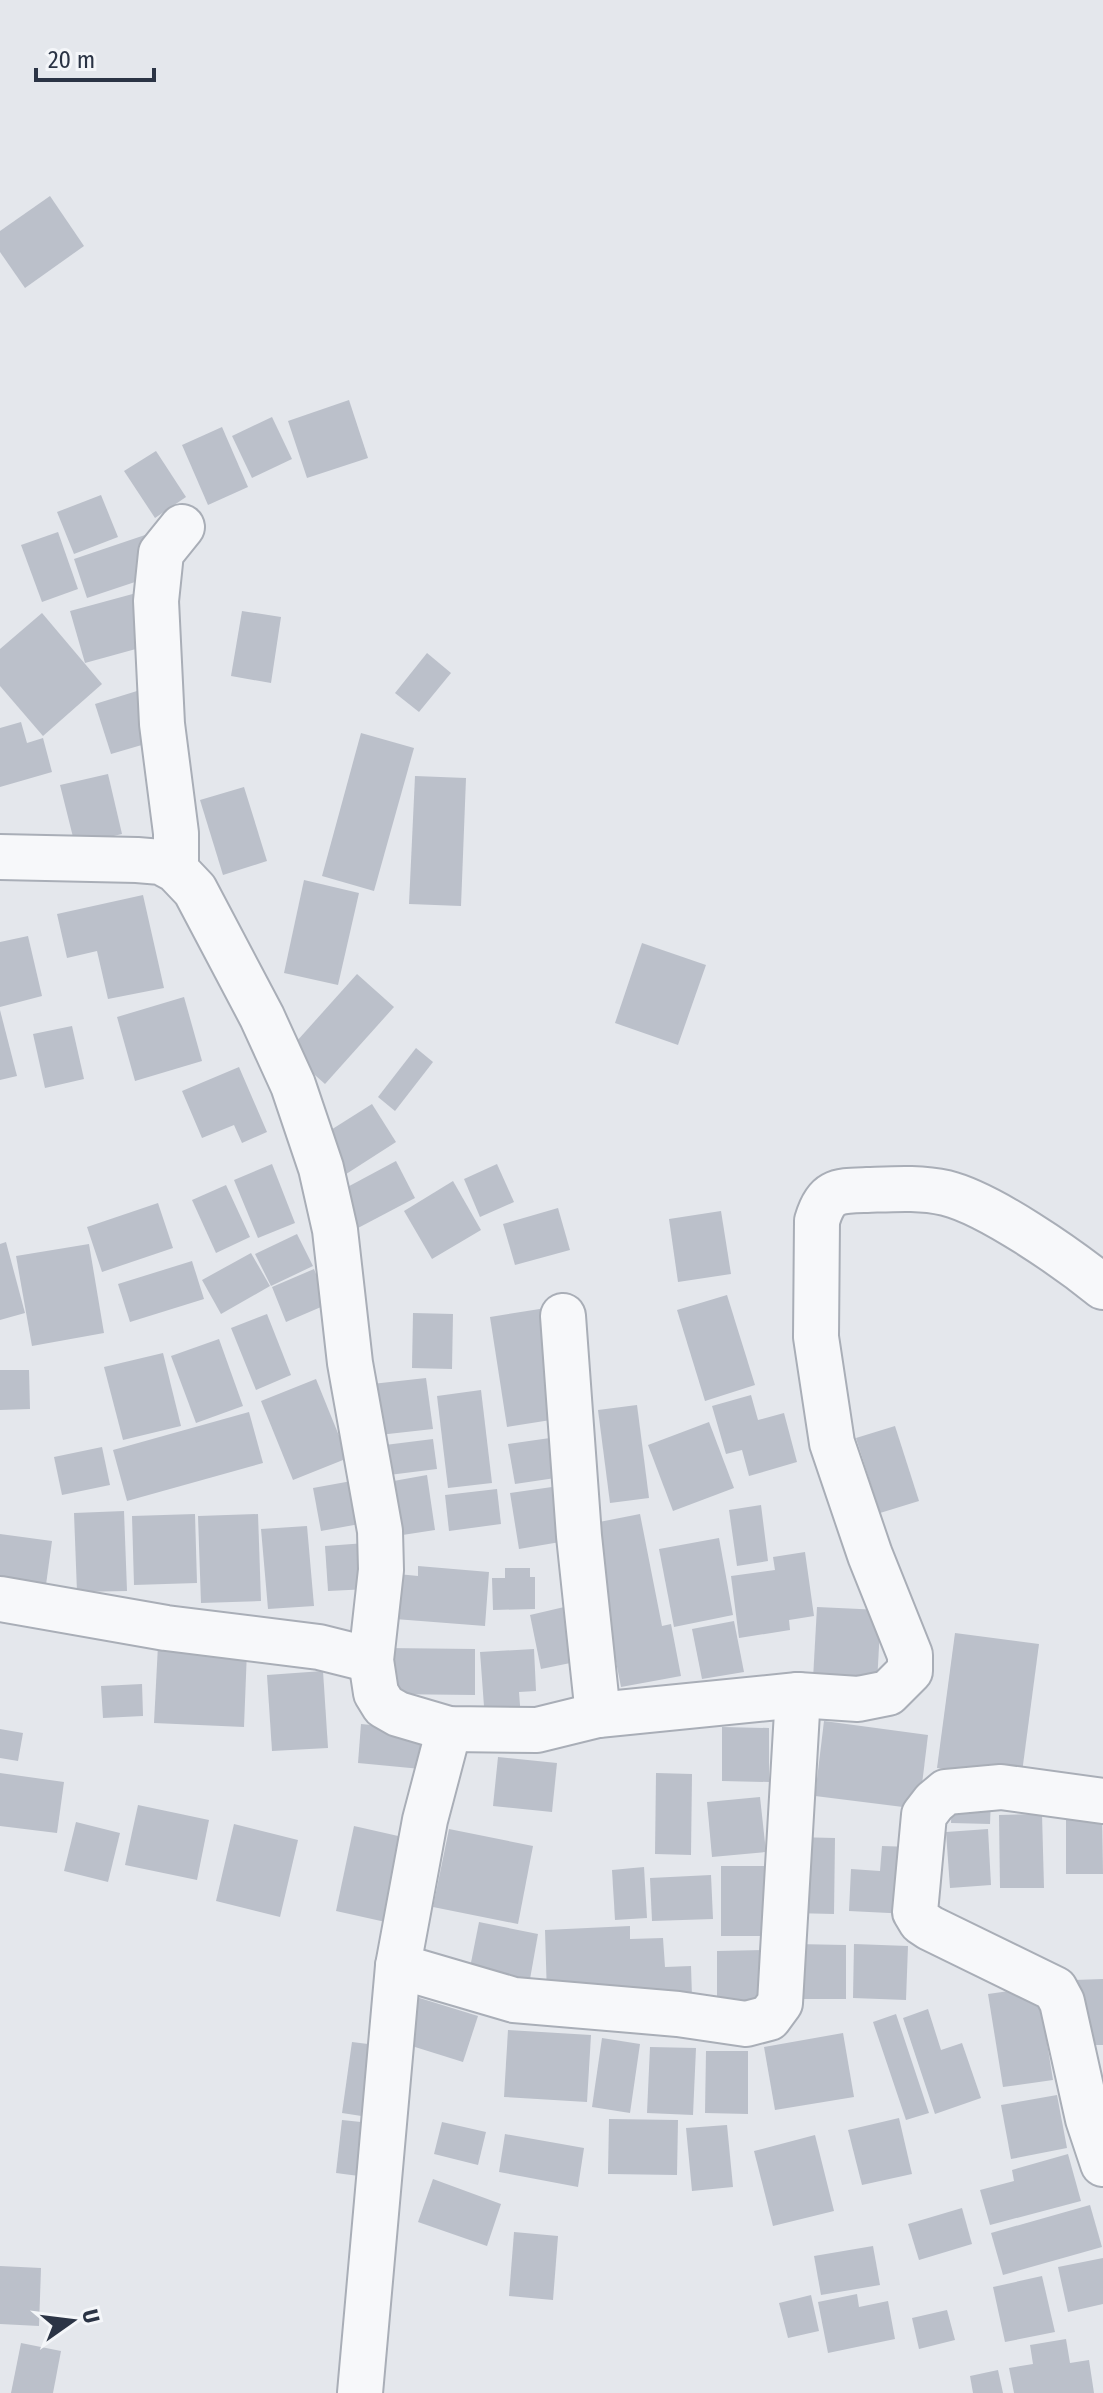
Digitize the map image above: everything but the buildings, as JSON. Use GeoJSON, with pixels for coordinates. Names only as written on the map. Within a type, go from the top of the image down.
{"type":"FeatureCollection","features":[{"type":"Feature","properties":{"kind":"street"},"geometry":{"type":"LineString","coordinates":[[176,870],[176,833],[162,724],[156,601],[161,553],[182,527]]}},
{"type":"Feature","properties":{"kind":"street"},"geometry":{"type":"LineString","coordinates":[[0,857],[137,860],[161,862],[176,870],[195,890],[262,1017],[293,1085],[321,1168],[335,1230],[350,1363],[380,1531],[381,1570],[371,1660],[376,1693],[384,1706],[398,1714],[449,1729],[537,1730],[598,1715],[798,1695],[858,1699],[888,1693],[910,1671],[910,1655],[870,1555],[832,1443],[816,1337],[817,1221],[822,1204],[831,1195],[849,1191],[910,1188],[948,1193],[1013,1226],[1103,1287]]}},
{"type":"Feature","properties":{"kind":"street"},"geometry":{"type":"LineString","coordinates":[[563,1316],[579,1536],[598,1715]]}},
{"type":"Feature","properties":{"kind":"street"},"geometry":{"type":"LineString","coordinates":[[0,1599],[166,1628],[319,1647],[371,1660]]}},
{"type":"Feature","properties":{"kind":"street"},"geometry":{"type":"LineString","coordinates":[[398,1966],[514,2000],[678,2014],[746,2024],[769,2018],[780,2003],[798,1695]]}},
{"type":"Feature","properties":{"kind":"street"},"geometry":{"type":"LineString","coordinates":[[360,2393],[398,1966],[425,1820],[449,1729]]}},
{"type":"Feature","properties":{"kind":"street"},"geometry":{"type":"LineString","coordinates":[[1103,1801],[1001,1787],[946,1792],[924,1815],[915,1912],[921,1922],[930,1928],[1055,1989],[1062,2002],[1088,2119],[1103,2164]]}}]}
